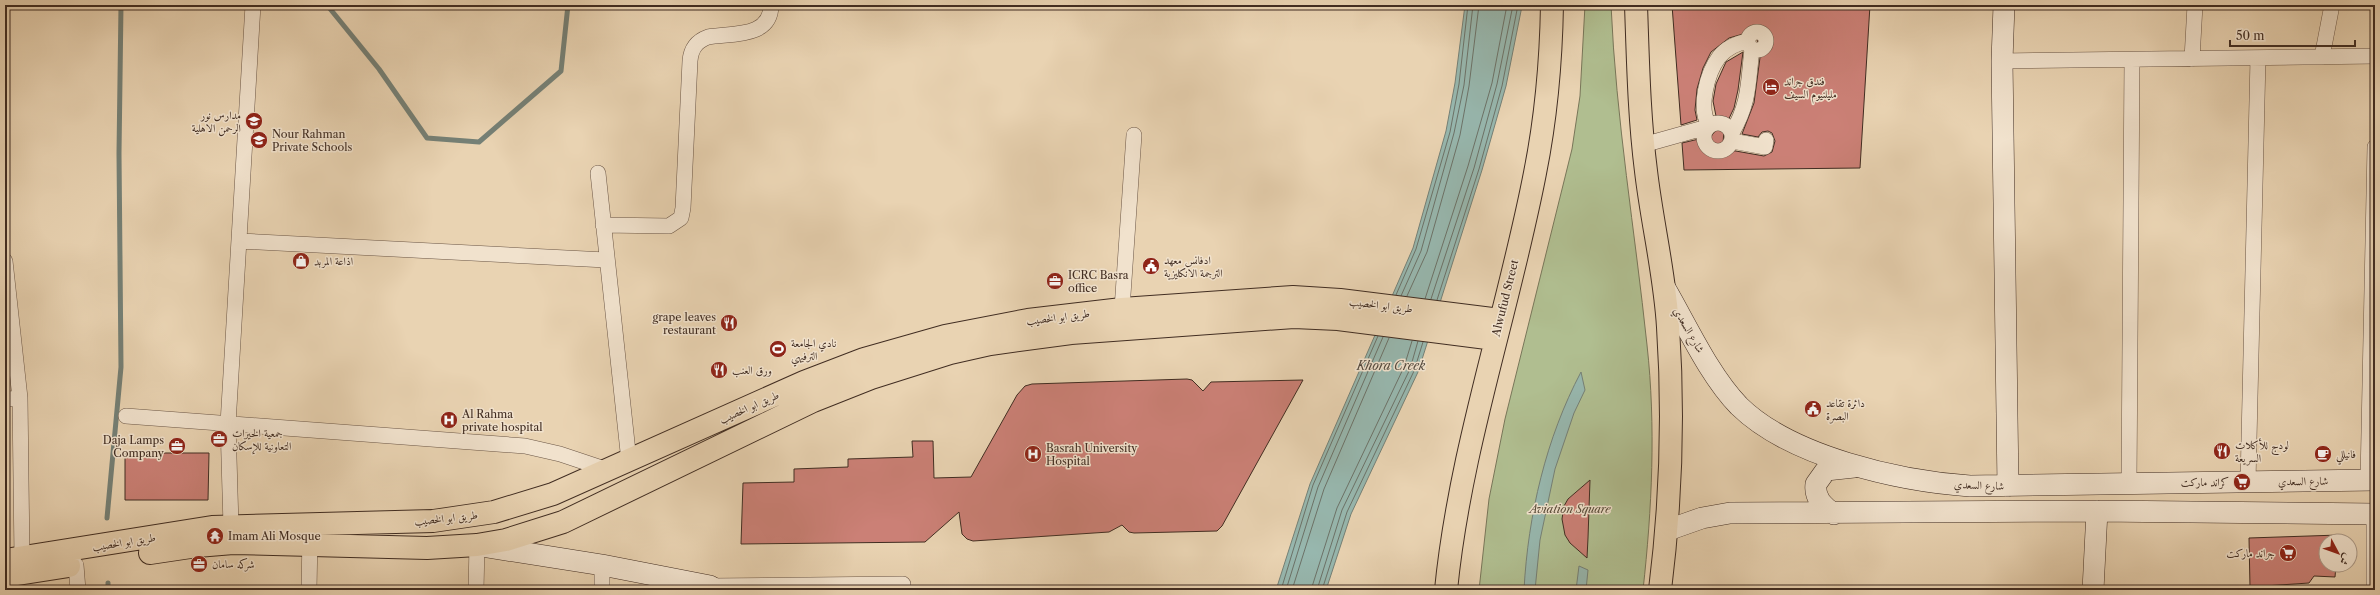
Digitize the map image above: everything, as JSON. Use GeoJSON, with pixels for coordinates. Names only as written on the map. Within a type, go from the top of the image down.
{"type":"FeatureCollection","features":[{"type":"Feature","properties":{"kind":"main road","name":"Alwufud Street"},"geometry":{"type":"LineString","coordinates":[[1446,590],[1451,543],[1462,479],[1529,202],[1541,142],[1548,78],[1552,5]]}},
{"type":"Feature","properties":{"kind":"main road"},"geometry":{"type":"LineString","coordinates":[[1636,5],[1643,145],[1651,211],[1665,288],[1672,430],[1668,530],[1660,590]]}},
{"type":"Feature","properties":{"kind":"main road"},"geometry":{"type":"LineString","coordinates":[[2004,5],[2002,61],[2008,486]]}},
{"type":"Feature","properties":{"kind":"main road","name":"شارع السعدي"},"geometry":{"type":"LineString","coordinates":[[1665,288],[1717,376],[1738,405],[1770,430],[1815,451],[1860,467],[1936,483],[2008,486],[2372,480]]}},
{"type":"Feature","properties":{"kind":"main road","name":"طريق ابو الخصيب"},"geometry":{"type":"LineString","coordinates":[[14,559],[194,530],[231,526],[409,522],[463,518],[524,504],[629,461],[804,382],[871,357],[945,336],[1028,320],[1122,310],[1285,298],[1340,300],[1375,314]]}},
{"type":"Feature","properties":{"kind":"main road","name":"طريق ابو الخصيب"},"geometry":{"type":"LineString","coordinates":[[5,576],[215,544],[251,543],[310,546],[427,548],[477,546],[506,540],[563,522],[813,401],[910,364],[990,344],[1030,338],[1272,318],[1316,318],[1375,314],[1498,330]]}},
{"type":"Feature","properties":{"kind":"main road"},"geometry":{"type":"LineString","coordinates":[[804,382],[813,401]]}},
{"type":"Feature","properties":{"kind":"main road"},"geometry":{"type":"LineString","coordinates":[[1834,514],[1824,507],[1818,499],[1815,489],[1818,478],[1832,468],[1860,467]]}},
{"type":"Feature","properties":{"kind":"main road"},"geometry":{"type":"LineString","coordinates":[[1668,530],[1716,515],[2097,511],[2375,514]]}},
{"type":"Feature","properties":{"kind":"main road"},"geometry":{"type":"LineString","coordinates":[[2093,590],[2097,511]]}},
{"type":"Feature","properties":{"kind":"main road"},"geometry":{"type":"LineString","coordinates":[[477,546],[602,565],[714,588]]}},
{"type":"Feature","properties":{"kind":"street"},"geometry":{"type":"LineString","coordinates":[[231,526],[228,424],[253,5]]}},
{"type":"Feature","properties":{"kind":"street"},"geometry":{"type":"LineString","coordinates":[[603,225],[668,226],[681,218],[683,208],[690,61],[693,48],[702,39],[708,37],[758,29],[768,19],[771,5]]}},
{"type":"Feature","properties":{"kind":"street"},"geometry":{"type":"LineString","coordinates":[[2192,59],[2195,5]]}},
{"type":"Feature","properties":{"kind":"street"},"geometry":{"type":"LineString","coordinates":[[2322,57],[2332,5]]}},
{"type":"Feature","properties":{"kind":"street"},"geometry":{"type":"LineString","coordinates":[[1734,44],[1750,45],[1745,106],[1728,147],[1721,151],[1713,150],[1707,146],[1704,139],[1707,128],[1704,105],[1710,77],[1719,57],[1734,44]]}},
{"type":"Feature","properties":{"kind":"street"},"geometry":{"type":"LineString","coordinates":[[2002,61],[2375,56]]}},
{"type":"Feature","properties":{"kind":"street"},"geometry":{"type":"LineString","coordinates":[[2248,482],[2258,58]]}},
{"type":"Feature","properties":{"kind":"street"},"geometry":{"type":"LineString","coordinates":[[2129,484],[2132,60]]}},
{"type":"Feature","properties":{"kind":"street"},"geometry":{"type":"LineString","coordinates":[[1643,145],[1707,128],[1715,122],[1722,123],[1729,127],[1732,137]]}},
{"type":"Feature","properties":{"kind":"street"},"geometry":{"type":"LineString","coordinates":[[1122,310],[1134,135]]}},
{"type":"Feature","properties":{"kind":"street"},"geometry":{"type":"LineString","coordinates":[[1732,137],[1765,147],[1766,140]]}},
{"type":"Feature","properties":{"kind":"street"},"geometry":{"type":"LineString","coordinates":[[2372,480],[2375,147]]}},
{"type":"Feature","properties":{"kind":"street"},"geometry":{"type":"LineString","coordinates":[[598,173],[606,260],[629,461]]}},
{"type":"Feature","properties":{"kind":"street"},"geometry":{"type":"LineString","coordinates":[[239,242],[606,260]]}},
{"type":"Feature","properties":{"kind":"street"},"geometry":{"type":"LineString","coordinates":[[5,261],[12,399],[14,559]]}},
{"type":"Feature","properties":{"kind":"street"},"geometry":{"type":"LineString","coordinates":[[126,416],[525,446],[560,454],[608,470]]}},
{"type":"Feature","properties":{"kind":"street"},"geometry":{"type":"LineString","coordinates":[[2374,590],[2375,514]]}},
{"type":"Feature","properties":{"kind":"street"},"geometry":{"type":"LineString","coordinates":[[309,590],[311,524]]}},
{"type":"Feature","properties":{"kind":"street"},"geometry":{"type":"LineString","coordinates":[[476,590],[477,546]]}},
{"type":"Feature","properties":{"kind":"street"},"geometry":{"type":"LineString","coordinates":[[76,565],[78,590]]}},
{"type":"Feature","properties":{"kind":"street"},"geometry":{"type":"LineString","coordinates":[[602,565],[602,590]]}},
{"type":"Feature","properties":{"kind":"street"},"geometry":{"type":"LineString","coordinates":[[714,588],[904,584]]}},
{"type":"Feature","properties":{"kind":"green space","name":"Aviation Square"},"geometry":{"type":"Polygon","coordinates":[[[1585,5],[1611,5],[1613,48],[1621,133],[1650,375],[1652,468],[1649,529],[1643,590],[1479,590],[1489,499],[1505,419],[1572,149],[1580,96],[1585,5]]]}},
{"type":"Feature","properties":{"kind":"water","name":"Khora Creek"},"geometry":{"type":"Polygon","coordinates":[[[1465,5],[1522,6],[1506,86],[1482,170],[1418,372],[1351,514],[1326,590],[1276,590],[1310,484],[1413,248],[1446,131],[1455,83],[1465,5]]]}},
{"type":"Feature","properties":{"kind":"water"},"geometry":{"type":"Polygon","coordinates":[[[1581,372],[1585,390],[1574,413],[1555,469],[1540,540],[1535,590],[1524,590],[1530,534],[1541,478],[1558,423],[1581,372]]]}},
{"type":"Feature","properties":{"kind":"water"},"geometry":{"type":"Polygon","coordinates":[[[1579,566],[1588,570],[1586,590],[1576,590],[1579,566]]]}},
{"type":"Feature","properties":{"kind":"building","name":"فندق جراند مليلنيوم السيف"},"geometry":{"type":"Polygon","coordinates":[[[1672,5],[1870,5],[1860,168],[1684,170],[1682,143],[1699,139],[1709,139],[1716,130],[1718,126],[1713,101],[1716,84],[1726,62],[1743,52],[1738,90],[1734,108],[1724,129],[1723,144],[1730,150],[1764,156],[1772,152],[1775,141],[1772,133],[1768,131],[1762,132],[1758,137],[1742,134],[1754,103],[1761,50],[1755,35],[1750,32],[1729,38],[1711,52],[1703,68],[1697,89],[1695,110],[1697,120],[1681,125],[1672,5]]]}},
{"type":"Feature","properties":{"kind":"building"},"geometry":{"type":"Polygon","coordinates":[[[1192,380],[1203,391],[1211,382],[1303,380],[1222,526],[1217,531],[1134,533],[1129,532],[1122,525],[1109,532],[973,541],[967,539],[962,534],[959,512],[925,542],[741,544],[743,483],[794,482],[794,469],[848,467],[848,459],[913,457],[912,441],[933,441],[934,478],[971,477],[1017,395],[1025,386],[1032,384],[1192,380]]]}},
{"type":"Feature","properties":{"kind":"building"},"geometry":{"type":"Polygon","coordinates":[[[125,453],[209,453],[208,500],[125,500],[125,453]]]}},
{"type":"Feature","properties":{"kind":"building"},"geometry":{"type":"Polygon","coordinates":[[[1590,480],[1587,558],[1570,543],[1565,535],[1562,519],[1564,506],[1568,499],[1590,480]]]}},
{"type":"Feature","properties":{"kind":"building","name":"جراند ماركت"},"geometry":{"type":"Polygon","coordinates":[[[2318,536],[2318,573],[2335,573],[2335,577],[2314,576],[2309,583],[2250,587],[2249,538],[2318,536]]]}},
{"type":"Feature","properties":{"kind":"waterway"},"geometry":{"type":"LineString","coordinates":[[107,518],[121,367],[119,153],[121,5]]}},
{"type":"Feature","properties":{"kind":"waterway"},"geometry":{"type":"LineString","coordinates":[[327,5],[379,69],[427,138],[479,142],[561,71],[568,5]]}},
{"type":"Feature","properties":{"kind":"waterway"},"geometry":{"type":"LineString","coordinates":[[108,583],[108,590]]}},
{"type":"Feature","properties":{"kind":"place","name":"فندق جراند مليلنيوم السيف"},"geometry":{"type":"Point","coordinates":[1771,87]}},
{"type":"Feature","properties":{"kind":"place","name":"مدارس نور الرحمن الاهلية"},"geometry":{"type":"Point","coordinates":[254,121]}},
{"type":"Feature","properties":{"kind":"place","name":"Nour Rahman Private Schools"},"geometry":{"type":"Point","coordinates":[259,140]}},
{"type":"Feature","properties":{"kind":"place","name":"اذاعة المربد"},"geometry":{"type":"Point","coordinates":[301,261]}},
{"type":"Feature","properties":{"kind":"place","name":"ادفانس معهد الترجمة الانكليزية"},"geometry":{"type":"Point","coordinates":[1151,266]}},
{"type":"Feature","properties":{"kind":"place","name":"ICRC Basra office"},"geometry":{"type":"Point","coordinates":[1055,281]}},
{"type":"Feature","properties":{"kind":"place","name":"grape leaves restaurant"},"geometry":{"type":"Point","coordinates":[729,323]}},
{"type":"Feature","properties":{"kind":"place","name":"نادي الجامعة الترفيهي"},"geometry":{"type":"Point","coordinates":[778,349]}},
{"type":"Feature","properties":{"kind":"place","name":"ورق العنب"},"geometry":{"type":"Point","coordinates":[719,370]}},
{"type":"Feature","properties":{"kind":"place","name":"دائرة تقاعد البصرة"},"geometry":{"type":"Point","coordinates":[1813,409]}},
{"type":"Feature","properties":{"kind":"place","name":"Al Rahma private hospital"},"geometry":{"type":"Point","coordinates":[449,420]}},
{"type":"Feature","properties":{"kind":"place","name":"جمعية الخيرات التعاونية للإسكان"},"geometry":{"type":"Point","coordinates":[219,439]}},
{"type":"Feature","properties":{"kind":"place","name":"Daja Lamps Company"},"geometry":{"type":"Point","coordinates":[177,446]}},
{"type":"Feature","properties":{"kind":"place","name":"لودج للأكلات السريعة"},"geometry":{"type":"Point","coordinates":[2222,451]}},
{"type":"Feature","properties":{"kind":"place","name":"Basrah University Hospital"},"geometry":{"type":"Point","coordinates":[1033,454]}},
{"type":"Feature","properties":{"kind":"place","name":"فانيللي"},"geometry":{"type":"Point","coordinates":[2323,454]}},
{"type":"Feature","properties":{"kind":"place","name":"كراند ماركت"},"geometry":{"type":"Point","coordinates":[2242,482]}},
{"type":"Feature","properties":{"kind":"place","name":"Imam Ali Mosque"},"geometry":{"type":"Point","coordinates":[215,536]}},
{"type":"Feature","properties":{"kind":"place","name":"جراند ماركت"},"geometry":{"type":"Point","coordinates":[2288,553]}},
{"type":"Feature","properties":{"kind":"place","name":"شركه سامان"},"geometry":{"type":"Point","coordinates":[199,564]}}]}
